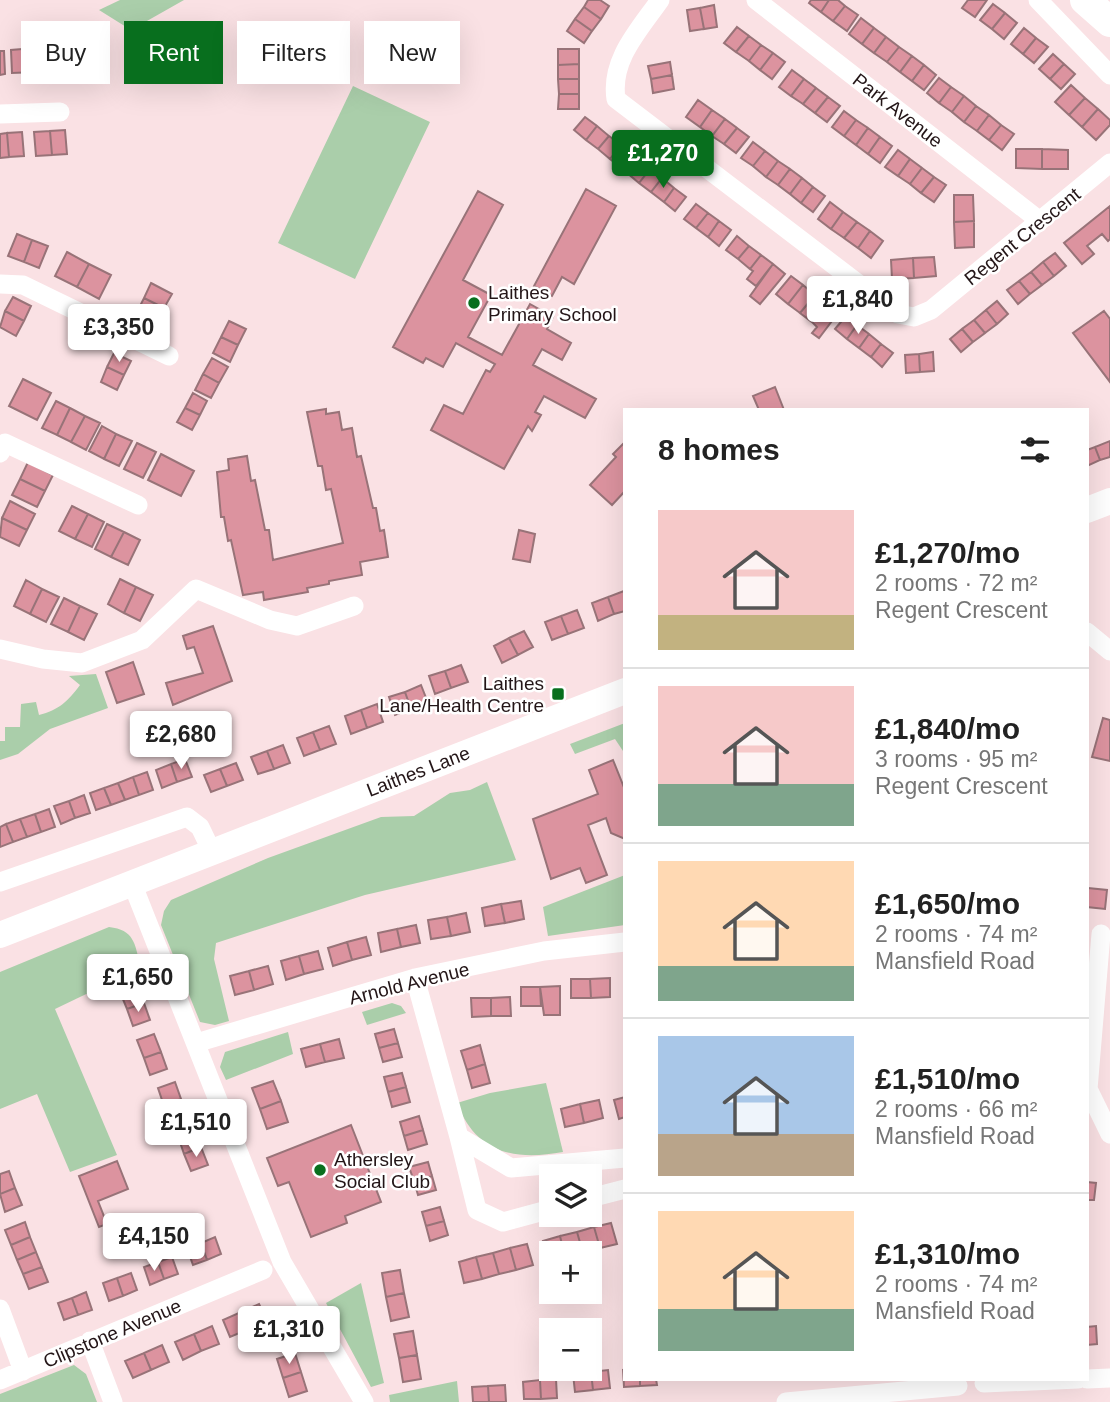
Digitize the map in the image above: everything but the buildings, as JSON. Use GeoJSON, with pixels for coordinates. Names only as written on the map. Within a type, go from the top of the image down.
{"type":"FeatureCollection","features":[{"type":"Feature","properties":{"kind":"main road"},"geometry":{"type":"LineString","coordinates":[[1085,0],[1110,22]]}},
{"type":"Feature","properties":{"kind":"main road"},"geometry":{"type":"LineString","coordinates":[[1089,509],[1110,501]]}},
{"type":"Feature","properties":{"kind":"main road","name":"Laithes Lane"},"geometry":{"type":"LineString","coordinates":[[0,935],[623,692]]}},
{"type":"Feature","properties":{"kind":"street","name":"Regent Crescent"},"geometry":{"type":"LineString","coordinates":[[660,0],[624,53],[613,79],[616,99],[898,314],[914,317],[931,310],[1110,163]]}},
{"type":"Feature","properties":{"kind":"street","name":"Park Avenue"},"geometry":{"type":"LineString","coordinates":[[756,0],[1040,221]]}},
{"type":"Feature","properties":{"kind":"street"},"geometry":{"type":"LineString","coordinates":[[1038,0],[1110,75]]}},
{"type":"Feature","properties":{"kind":"street"},"geometry":{"type":"LineString","coordinates":[[0,114],[60,112]]}},
{"type":"Feature","properties":{"kind":"street"},"geometry":{"type":"LineString","coordinates":[[0,284],[23,285],[169,356]]}},
{"type":"Feature","properties":{"kind":"street"},"geometry":{"type":"LineString","coordinates":[[2,445],[138,505]]}},
{"type":"Feature","properties":{"kind":"street"},"geometry":{"type":"LineString","coordinates":[[0,649],[43,659],[82,663],[142,640],[196,589],[270,620],[297,626],[354,606]]}},
{"type":"Feature","properties":{"kind":"street"},"geometry":{"type":"LineString","coordinates":[[1089,634],[1110,651]]}},
{"type":"Feature","properties":{"kind":"street"},"geometry":{"type":"LineString","coordinates":[[0,882],[164,822],[187,817],[200,827],[212,852]]}},
{"type":"Feature","properties":{"kind":"street"},"geometry":{"type":"LineString","coordinates":[[132,883],[282,1262],[364,1402]]}},
{"type":"Feature","properties":{"kind":"street"},"geometry":{"type":"LineString","coordinates":[[1089,1075],[1099,934]]}},
{"type":"Feature","properties":{"kind":"street","name":"Arnold Avenue"},"geometry":{"type":"LineString","coordinates":[[197,1043],[415,978],[544,951],[623,942]]}},
{"type":"Feature","properties":{"kind":"street"},"geometry":{"type":"LineString","coordinates":[[415,978],[477,1210],[503,1222],[539,1212]]}},
{"type":"Feature","properties":{"kind":"street"},"geometry":{"type":"LineString","coordinates":[[1089,1091],[1108,1133]]}},
{"type":"Feature","properties":{"kind":"street"},"geometry":{"type":"LineString","coordinates":[[459,1138],[511,1168],[623,1158]]}},
{"type":"Feature","properties":{"kind":"street"},"geometry":{"type":"LineString","coordinates":[[602,1196],[623,1190]]}},
{"type":"Feature","properties":{"kind":"street","name":"Clipstone Avenue"},"geometry":{"type":"LineString","coordinates":[[0,1380],[263,1270]]}},
{"type":"Feature","properties":{"kind":"street"},"geometry":{"type":"LineString","coordinates":[[0,1309],[23,1371]]}},
{"type":"Feature","properties":{"kind":"street"},"geometry":{"type":"LineString","coordinates":[[90,1341],[113,1402]]}},
{"type":"Feature","properties":{"kind":"street"},"geometry":{"type":"LineString","coordinates":[[1089,1379],[1110,1378]]}},
{"type":"Feature","properties":{"kind":"street"},"geometry":{"type":"LineString","coordinates":[[984,1383],[1031,1381]]}},
{"type":"Feature","properties":{"kind":"street"},"geometry":{"type":"LineString","coordinates":[[786,1402],[958,1386]]}},
{"type":"Feature","properties":{"kind":"green space"},"geometry":{"type":"Polygon","coordinates":[[[120,0],[184,0],[147,21],[124,21],[124,26],[99,10],[120,0]]]}},
{"type":"Feature","properties":{"kind":"green space"},"geometry":{"type":"Polygon","coordinates":[[[353,86],[430,122],[355,279],[278,243],[353,86]]]}},
{"type":"Feature","properties":{"kind":"green space"},"geometry":{"type":"Polygon","coordinates":[[[96,674],[108,708],[50,729],[18,754],[0,760],[0,741],[5,741],[5,727],[20,727],[21,704],[36,702],[39,715],[46,713],[62,704],[80,685],[69,676],[96,674]]]}},
{"type":"Feature","properties":{"kind":"green space"},"geometry":{"type":"Polygon","coordinates":[[[623,724],[623,751],[615,739],[575,754],[570,744],[623,724]]]}},
{"type":"Feature","properties":{"kind":"green space"},"geometry":{"type":"Polygon","coordinates":[[[487,782],[516,860],[365,895],[216,943],[214,959],[229,1021],[215,1025],[200,1022],[161,925],[164,911],[171,900],[268,858],[381,817],[414,816],[450,793],[470,790],[487,782]]]}},
{"type":"Feature","properties":{"kind":"green space"},"geometry":{"type":"Polygon","coordinates":[[[623,876],[623,925],[548,936],[543,907],[623,876]]]}},
{"type":"Feature","properties":{"kind":"green space"},"geometry":{"type":"Polygon","coordinates":[[[109,927],[124,931],[132,939],[140,965],[130,973],[55,1009],[117,1155],[70,1172],[37,1094],[0,1109],[0,972],[109,927]]]}},
{"type":"Feature","properties":{"kind":"green space"},"geometry":{"type":"Polygon","coordinates":[[[392,1003],[401,1006],[406,1013],[367,1025],[362,1012],[392,1003]]]}},
{"type":"Feature","properties":{"kind":"green space"},"geometry":{"type":"Polygon","coordinates":[[[288,1032],[293,1054],[226,1080],[220,1067],[225,1052],[288,1032]]]}},
{"type":"Feature","properties":{"kind":"green space"},"geometry":{"type":"Polygon","coordinates":[[[546,1083],[563,1152],[528,1155],[499,1150],[475,1133],[457,1103],[490,1093],[546,1083]]]}},
{"type":"Feature","properties":{"kind":"green space"},"geometry":{"type":"Polygon","coordinates":[[[361,1283],[384,1383],[371,1387],[326,1303],[361,1283]]]}},
{"type":"Feature","properties":{"kind":"green space"},"geometry":{"type":"Polygon","coordinates":[[[74,1365],[86,1374],[97,1402],[0,1402],[0,1394],[74,1365]]]}},
{"type":"Feature","properties":{"kind":"green space"},"geometry":{"type":"Polygon","coordinates":[[[457,1381],[459,1402],[390,1402],[389,1395],[457,1381]]]}},
{"type":"Feature","properties":{"kind":"place","name":"Laithes Primary School"},"geometry":{"type":"Point","coordinates":[474,303]}},
{"type":"Feature","properties":{"kind":"place","name":"Laithes Lane/Health Centre"},"geometry":{"type":"Point","coordinates":[558,694]}},
{"type":"Feature","properties":{"kind":"place","name":"Athersley Social Club"},"geometry":{"type":"Point","coordinates":[320,1170]}}]}
